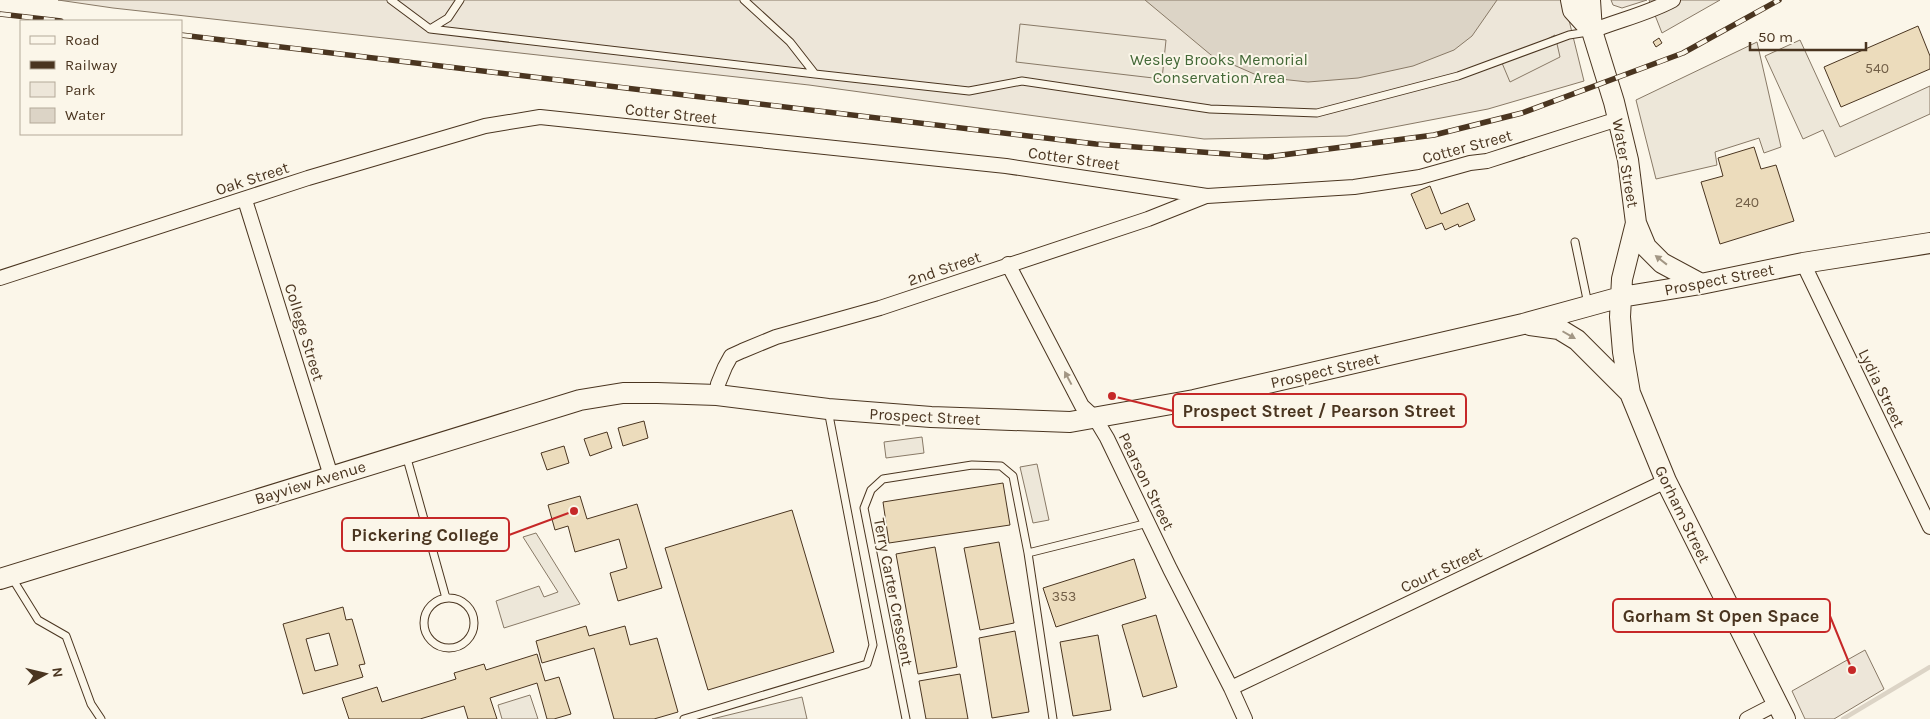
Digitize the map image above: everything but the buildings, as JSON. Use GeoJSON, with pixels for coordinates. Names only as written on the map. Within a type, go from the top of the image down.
{"type":"FeatureCollection","features":[{"type":"Feature","properties":{"kind":"main road","name":"Water Street"},"geometry":{"type":"LineString","coordinates":[[1571,0],[1573,10],[1592,31]]}},
{"type":"Feature","properties":{"kind":"main road","name":"Water Street"},"geometry":{"type":"LineString","coordinates":[[1590,0],[1592,31],[1608,80],[1628,160],[1636,223],[1622,278],[1621,297]]}},
{"type":"Feature","properties":{"kind":"main road"},"geometry":{"type":"LineString","coordinates":[[1636,223],[1646,247],[1662,262],[1701,284]]}},
{"type":"Feature","properties":{"kind":"main road","name":"Prospect Street"},"geometry":{"type":"LineString","coordinates":[[623,393],[716,395],[828,409],[931,417],[1070,422],[1194,400],[1523,324],[1621,297],[1701,284],[1803,263],[1930,243]]}},
{"type":"Feature","properties":{"kind":"main road","name":"Gorham Street"},"geometry":{"type":"LineString","coordinates":[[1621,297],[1620,317],[1623,352],[1630,393],[1643,428],[1666,481],[1782,711]]}},
{"type":"Feature","properties":{"kind":"main road"},"geometry":{"type":"LineString","coordinates":[[1523,324],[1558,329],[1577,340],[1630,393]]}},
{"type":"Feature","properties":{"kind":"main road","name":"Bayview Avenue"},"geometry":{"type":"LineString","coordinates":[[5,577],[580,400],[623,393]]}},
{"type":"Feature","properties":{"kind":"street"},"geometry":{"type":"LineString","coordinates":[[1592,31],[1615,21],[1656,10],[1673,0]]}},
{"type":"Feature","properties":{"kind":"street","name":"Cotter Street"},"geometry":{"type":"LineString","coordinates":[[517,120],[540,117],[1006,166],[1206,196],[1354,187],[1420,177],[1447,169],[1487,162],[1618,119]]}},
{"type":"Feature","properties":{"kind":"street","name":"Oak Street"},"geometry":{"type":"LineString","coordinates":[[0,278],[345,167],[485,126],[517,120]]}},
{"type":"Feature","properties":{"kind":"street","name":"2nd Street"},"geometry":{"type":"LineString","coordinates":[[716,395],[718,384],[731,356],[776,337],[880,308],[1148,219],[1206,196]]}},
{"type":"Feature","properties":{"kind":"street","name":"College Street"},"geometry":{"type":"LineString","coordinates":[[245,200],[331,476]]}},
{"type":"Feature","properties":{"kind":"street","name":"Lydia Street"},"geometry":{"type":"LineString","coordinates":[[1803,263],[1930,527]]}},
{"type":"Feature","properties":{"kind":"street","name":"Pearson Street"},"geometry":{"type":"LineString","coordinates":[[1008,264],[1082,406],[1095,418],[1107,438],[1245,719]]}},
{"type":"Feature","properties":{"kind":"street","name":"Court Street"},"geometry":{"type":"LineString","coordinates":[[1231,688],[1666,481]]}},
{"type":"Feature","properties":{"kind":"street"},"geometry":{"type":"LineString","coordinates":[[1748,719],[1782,711]]}},
{"type":"Feature","properties":{"kind":"lane"},"geometry":{"type":"LineString","coordinates":[[391,0],[430,29],[969,91],[1022,81],[1210,109],[1317,114],[1458,76],[1569,35],[1592,31]]}},
{"type":"Feature","properties":{"kind":"lane"},"geometry":{"type":"LineString","coordinates":[[430,29],[448,18],[460,0]]}},
{"type":"Feature","properties":{"kind":"lane"},"geometry":{"type":"LineString","coordinates":[[744,0],[790,42],[815,74]]}},
{"type":"Feature","properties":{"kind":"lane"},"geometry":{"type":"LineString","coordinates":[[1575,242],[1588,305]]}},
{"type":"Feature","properties":{"kind":"lane"},"geometry":{"type":"LineString","coordinates":[[684,719],[867,664],[873,645],[828,409]]}},
{"type":"Feature","properties":{"kind":"lane"},"geometry":{"type":"LineString","coordinates":[[406,453],[446,598]]}},
{"type":"Feature","properties":{"kind":"lane","name":"Terry Carter Crescent"},"geometry":{"type":"LineString","coordinates":[[906,719],[864,508],[871,490],[883,479],[972,465],[1001,466],[1013,476],[1028,553],[1053,719]]}},
{"type":"Feature","properties":{"kind":"lane"},"geometry":{"type":"LineString","coordinates":[[1028,553],[1148,522]]}},
{"type":"Feature","properties":{"kind":"lane"},"geometry":{"type":"LineString","coordinates":[[5,577],[38,620],[66,636],[91,704],[101,719]]}},
{"type":"Feature","properties":{"kind":"lane"},"geometry":{"type":"LineString","coordinates":[[446,598],[454,598],[463,602],[470,609],[474,626],[471,635],[465,642],[448,648],[439,646],[432,641],[424,624],[430,607],[437,601],[446,598]]}},
{"type":"Feature","properties":{"kind":"green space","name":"Wesley Brooks Memorial Conservation Area"},"geometry":{"type":"Polygon","coordinates":[[[58,0],[1564,0],[1584,81],[1488,109],[1347,136],[1204,139],[809,85],[113,8],[58,0]]]}},
{"type":"Feature","properties":{"kind":"green space"},"geometry":{"type":"Polygon","coordinates":[[[1611,0],[1647,0],[1622,8],[1613,5],[1611,0]]]}},
{"type":"Feature","properties":{"kind":"green space"},"geometry":{"type":"Polygon","coordinates":[[[1865,650],[1884,689],[1834,719],[1805,719],[1792,691],[1865,650]]]}},
{"type":"Feature","properties":{"kind":"shaded area"},"geometry":{"type":"Polygon","coordinates":[[[1649,0],[1720,0],[1662,33],[1649,0]]]}},
{"type":"Feature","properties":{"kind":"shaded area"},"geometry":{"type":"Polygon","coordinates":[[[1020,24],[1166,40],[1162,79],[1016,62],[1020,24]]]}},
{"type":"Feature","properties":{"kind":"shaded area"},"geometry":{"type":"Polygon","coordinates":[[[1555,35],[1560,57],[1510,82],[1502,63],[1555,35]]]}},
{"type":"Feature","properties":{"kind":"shaded area"},"geometry":{"type":"Polygon","coordinates":[[[1800,40],[1840,127],[1930,86],[1930,114],[1835,157],[1823,130],[1803,139],[1765,56],[1800,40]]]}},
{"type":"Feature","properties":{"kind":"shaded area"},"geometry":{"type":"Polygon","coordinates":[[[1757,42],[1781,147],[1764,153],[1759,138],[1715,152],[1717,165],[1656,179],[1636,100],[1757,42]]]}},
{"type":"Feature","properties":{"kind":"shaded area"},"geometry":{"type":"Polygon","coordinates":[[[922,437],[924,453],[886,458],[884,442],[922,437]]]}},
{"type":"Feature","properties":{"kind":"shaded area"},"geometry":{"type":"Polygon","coordinates":[[[1037,464],[1049,520],[1033,523],[1020,467],[1037,464]]]}},
{"type":"Feature","properties":{"kind":"shaded area"},"geometry":{"type":"Polygon","coordinates":[[[536,533],[580,604],[504,628],[496,601],[539,586],[544,597],[558,592],[523,537],[536,533]]]}},
{"type":"Feature","properties":{"kind":"shaded area"},"geometry":{"type":"Polygon","coordinates":[[[530,695],[538,719],[502,719],[498,705],[530,695]]]}},
{"type":"Feature","properties":{"kind":"shaded area"},"geometry":{"type":"Polygon","coordinates":[[[802,697],[807,719],[712,719],[802,697]]]}},
{"type":"Feature","properties":{"kind":"water"},"geometry":{"type":"Polygon","coordinates":[[[1145,0],[1497,0],[1472,36],[1454,50],[1413,66],[1358,78],[1308,82],[1261,77],[1211,55],[1145,0]]]}},
{"type":"Feature","properties":{"kind":"waterway"},"geometry":{"type":"LineString","coordinates":[[1843,719],[1930,667]]}},
{"type":"Feature","properties":{"kind":"railway"},"geometry":{"type":"LineString","coordinates":[[182,35],[1096,144],[1267,157],[1434,135],[1522,113],[1683,53],[1779,0]]}},
{"type":"Feature","properties":{"kind":"railway"},"geometry":{"type":"LineString","coordinates":[[0,14],[52,20]]}},
{"type":"Feature","properties":{"kind":"place","name":"Prospect Street / Pearson Street"},"geometry":{"type":"Point","coordinates":[1112,396]}},
{"type":"Feature","properties":{"kind":"place","name":"Pickering College"},"geometry":{"type":"Point","coordinates":[574,511]}},
{"type":"Feature","properties":{"kind":"place","name":"Gorham St Open Space"},"geometry":{"type":"Point","coordinates":[1852,670]}}]}
